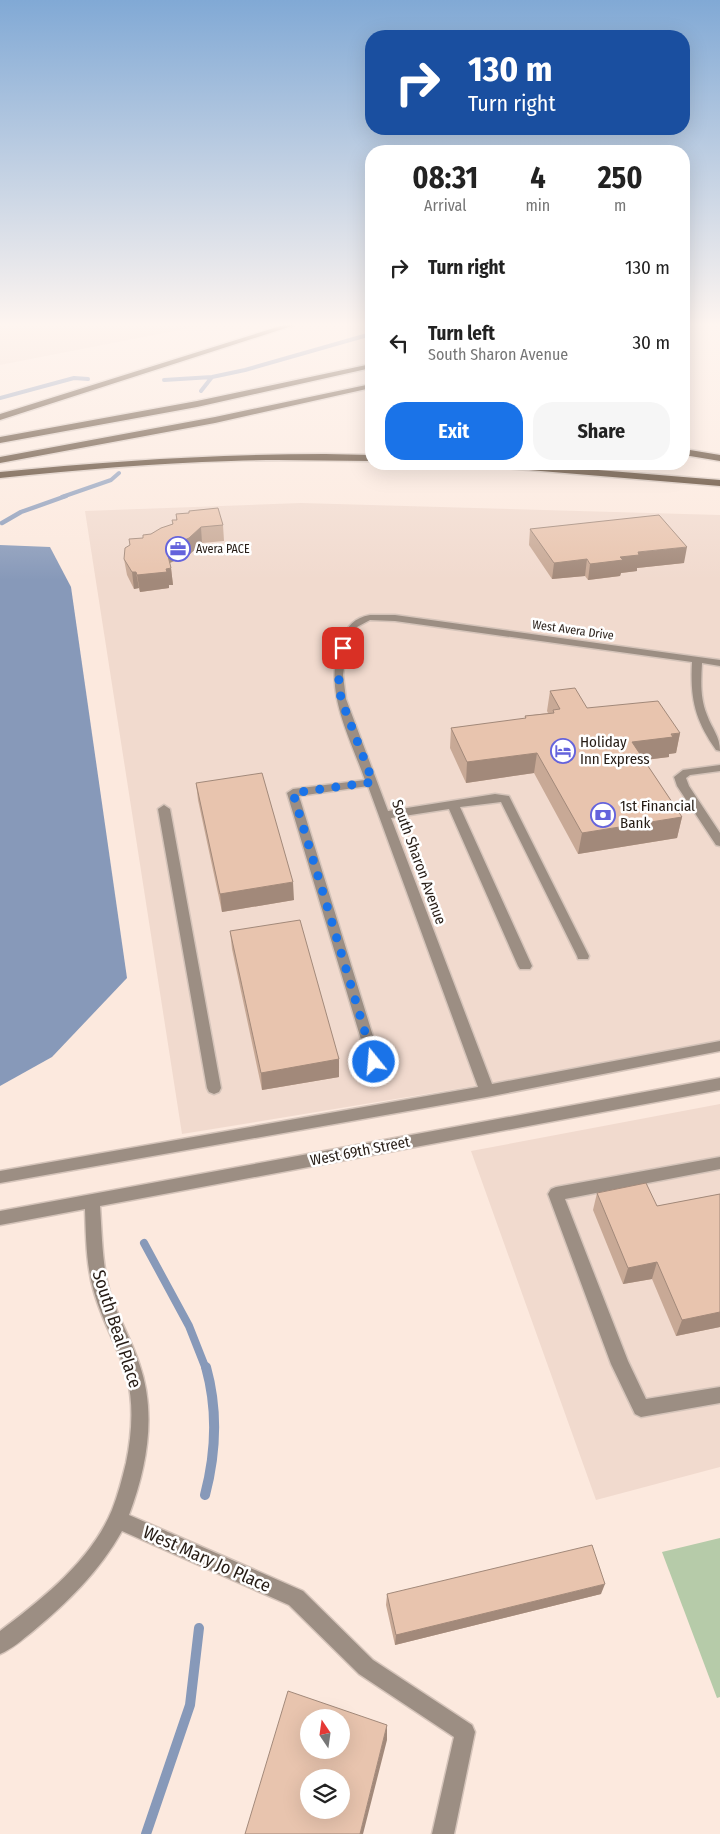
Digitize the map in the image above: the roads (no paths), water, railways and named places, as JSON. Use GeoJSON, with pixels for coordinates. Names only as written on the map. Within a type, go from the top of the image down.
{"type":"FeatureCollection","features":[{"type":"Feature","properties":{"kind":"highway"},"geometry":{"type":"LineString","coordinates":[[0,416],[24,409]]}},
{"type":"Feature","properties":{"kind":"highway"},"geometry":{"type":"LineString","coordinates":[[0,440],[170,409]]}},
{"type":"Feature","properties":{"kind":"highway"},"geometry":{"type":"LineString","coordinates":[[0,460],[267,409]]}},
{"type":"Feature","properties":{"kind":"highway"},"geometry":{"type":"LineString","coordinates":[[690,453],[720,458]]}},
{"type":"Feature","properties":{"kind":"highway"},"geometry":{"type":"LineString","coordinates":[[0,475],[163,461],[261,457],[365,458]]}},
{"type":"Feature","properties":{"kind":"highway"},"geometry":{"type":"LineString","coordinates":[[565,470],[720,483]]}},
{"type":"Feature","properties":{"kind":"street","name":"South Sharon Avenue"},"geometry":{"type":"LineString","coordinates":[[423,622],[380,616],[358,621],[352,626],[343,648],[338,672],[341,699],[486,1091]]}},
{"type":"Feature","properties":{"kind":"street","name":"West Avera Drive"},"geometry":{"type":"LineString","coordinates":[[423,622],[720,663]]}},
{"type":"Feature","properties":{"kind":"street"},"geometry":{"type":"LineString","coordinates":[[697,660],[695,691],[697,706],[704,724],[720,748]]}},
{"type":"Feature","properties":{"kind":"street"},"geometry":{"type":"LineString","coordinates":[[720,768],[692,771],[680,777],[683,786],[720,842]]}},
{"type":"Feature","properties":{"kind":"street"},"geometry":{"type":"LineString","coordinates":[[373,782],[293,793],[374,1062]]}},
{"type":"Feature","properties":{"kind":"street"},"geometry":{"type":"LineString","coordinates":[[385,814],[495,798],[505,799],[583,956]]}},
{"type":"Feature","properties":{"kind":"street"},"geometry":{"type":"LineString","coordinates":[[453,804],[525,966]]}},
{"type":"Feature","properties":{"kind":"street"},"geometry":{"type":"LineString","coordinates":[[164,809],[214,1088]]}},
{"type":"Feature","properties":{"kind":"street"},"geometry":{"type":"LineString","coordinates":[[0,1177],[486,1091],[720,1046]]}},
{"type":"Feature","properties":{"kind":"street","name":"West 69th Street"},"geometry":{"type":"LineString","coordinates":[[0,1218],[720,1084]]}},
{"type":"Feature","properties":{"kind":"street"},"geometry":{"type":"LineString","coordinates":[[720,1163],[556,1194],[620,1364],[641,1408],[720,1395]]}},
{"type":"Feature","properties":{"kind":"street","name":"South Beal Place"},"geometry":{"type":"LineString","coordinates":[[0,1644],[41,1613],[80,1577],[118,1520],[135,1460],[141,1424],[138,1388],[127,1351],[103,1294],[97,1270],[92,1202]]}},
{"type":"Feature","properties":{"kind":"street","name":"West Mary Jo Place"},"geometry":{"type":"LineString","coordinates":[[118,1520],[296,1598],[366,1668],[465,1732],[443,1834]]}},
{"type":"Feature","properties":{"kind":"water"},"geometry":{"type":"Polygon","coordinates":[[[0,545],[50,547],[71,587],[127,978],[52,1057],[0,1086],[0,545]]]}},
{"type":"Feature","properties":{"kind":"waterway"},"geometry":{"type":"LineString","coordinates":[[62,497],[111,480],[119,473]]}},
{"type":"Feature","properties":{"kind":"waterway"},"geometry":{"type":"LineString","coordinates":[[2,523],[21,512],[66,496]]}},
{"type":"Feature","properties":{"kind":"waterway"},"geometry":{"type":"LineString","coordinates":[[144,1243],[189,1326],[206,1369]]}},
{"type":"Feature","properties":{"kind":"waterway"},"geometry":{"type":"LineString","coordinates":[[205,1495],[209,1479],[214,1431],[214,1415],[206,1367]]}},
{"type":"Feature","properties":{"kind":"waterway"},"geometry":{"type":"LineString","coordinates":[[146,1834],[190,1705],[199,1628]]}},
{"type":"Feature","properties":{"kind":"place","name":"Avera PACE"},"geometry":{"type":"Point","coordinates":[178,549]}},
{"type":"Feature","properties":{"kind":"place","name":"Holiday Inn Express"},"geometry":{"type":"Point","coordinates":[563,751]}},
{"type":"Feature","properties":{"kind":"place","name":"1st Financial Bank"},"geometry":{"type":"Point","coordinates":[603,815]}}]}
